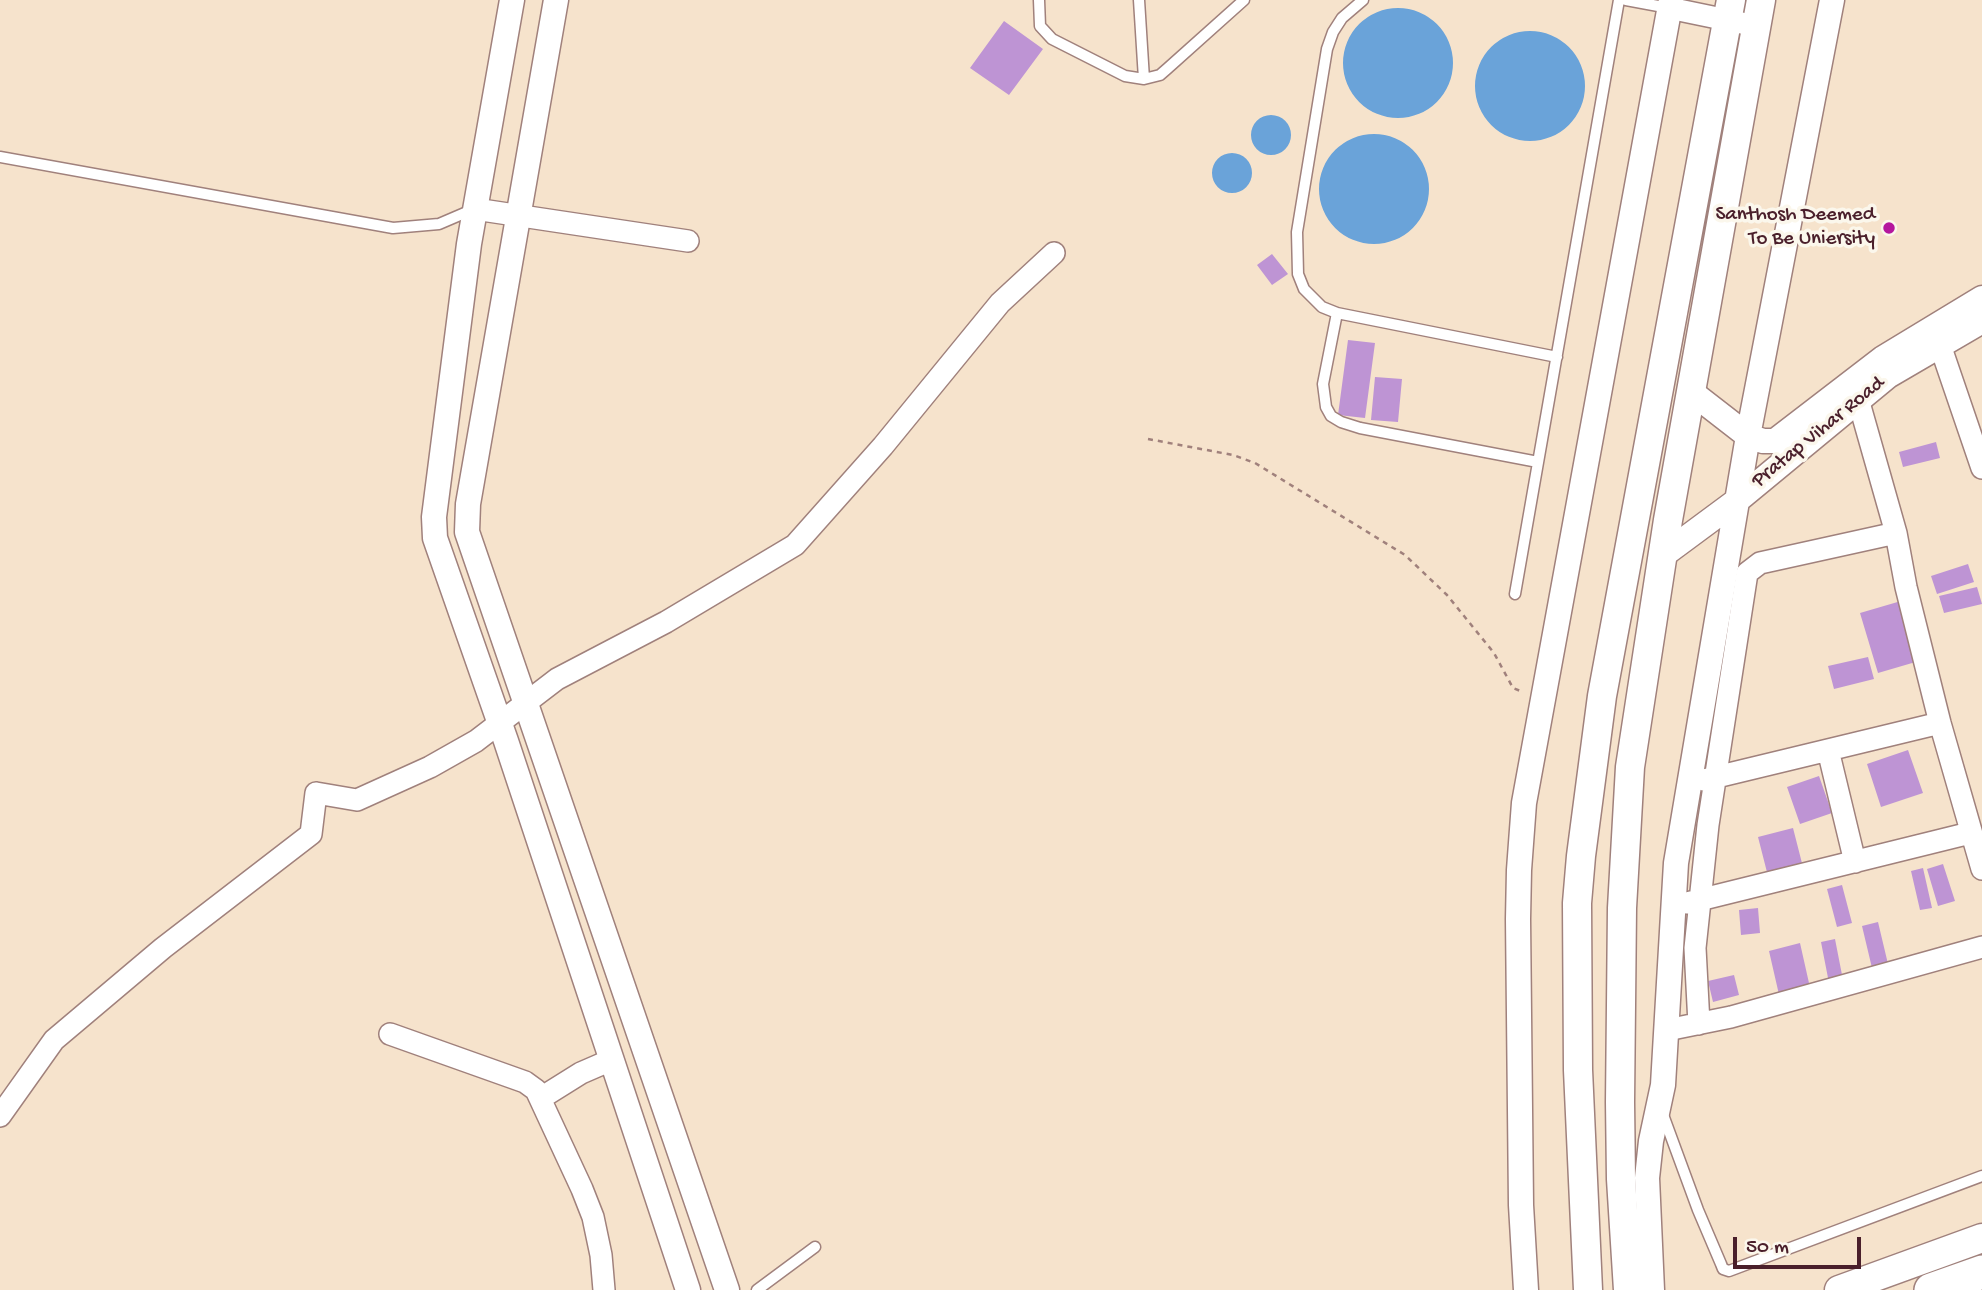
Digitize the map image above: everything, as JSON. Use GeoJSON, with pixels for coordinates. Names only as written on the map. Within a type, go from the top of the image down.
{"type":"FeatureCollection","features":[{"type":"Feature","properties":{"kind":"highway"},"geometry":{"type":"LineString","coordinates":[[1931,1290],[1982,1272]]}},
{"type":"Feature","properties":{"kind":"main road"},"geometry":{"type":"LineString","coordinates":[[1588,1290],[1578,1070],[1578,885],[1602,696],[1729,10]]}},
{"type":"Feature","properties":{"kind":"main road"},"geometry":{"type":"LineString","coordinates":[[1628,1290],[1621,1192],[1620,1102],[1623,887],[1630,768],[1662,556],[1758,13]]}},
{"type":"Feature","properties":{"kind":"main road"},"geometry":{"type":"LineString","coordinates":[[1578,885],[1623,887]]}},
{"type":"Feature","properties":{"kind":"main road"},"geometry":{"type":"LineString","coordinates":[[1839,1290],[1982,1238]]}},
{"type":"Feature","properties":{"kind":"street"},"geometry":{"type":"LineString","coordinates":[[512,0],[475,209],[434,517],[435,538],[688,1290]]}},
{"type":"Feature","properties":{"kind":"street"},"geometry":{"type":"LineString","coordinates":[[556,0],[466,519],[471,547],[727,1290]]}},
{"type":"Feature","properties":{"kind":"street"},"geometry":{"type":"LineString","coordinates":[[1699,1024],[1695,948],[1716,777],[1736,574],[1739,499],[1748,436],[1832,0]]}},
{"type":"Feature","properties":{"kind":"street"},"geometry":{"type":"LineString","coordinates":[[1525,1290],[1521,1205],[1518,870],[1524,803],[1544,693],[1670,4],[1758,13]]}},
{"type":"Feature","properties":{"kind":"street"},"geometry":{"type":"LineString","coordinates":[[475,209],[688,241]]}},
{"type":"Feature","properties":{"kind":"street"},"geometry":{"type":"LineString","coordinates":[[505,740],[525,704],[557,679],[666,622],[795,545],[883,446],[1000,303],[1054,253]]}},
{"type":"Feature","properties":{"kind":"street","name":"Pratap Vihar Road"},"geometry":{"type":"LineString","coordinates":[[1690,391],[1748,436],[1768,442],[1780,438],[1883,358],[1982,298]]}},
{"type":"Feature","properties":{"kind":"street","name":"Pratap Vihar Road"},"geometry":{"type":"LineString","coordinates":[[1662,556],[1739,499],[1888,376],[1982,321]]}},
{"type":"Feature","properties":{"kind":"street"},"geometry":{"type":"LineString","coordinates":[[1940,345],[1978,443],[1982,468]]}},
{"type":"Feature","properties":{"kind":"street"},"geometry":{"type":"LineString","coordinates":[[1858,399],[1896,533],[1906,587],[1940,723],[1982,869]]}},
{"type":"Feature","properties":{"kind":"street"},"geometry":{"type":"LineString","coordinates":[[1736,574],[1760,563],[1896,533]]}},
{"type":"Feature","properties":{"kind":"street"},"geometry":{"type":"LineString","coordinates":[[1652,1290],[1647,1178],[1662,1085],[1676,863],[1689,784],[1736,574]]}},
{"type":"Feature","properties":{"kind":"street"},"geometry":{"type":"LineString","coordinates":[[1689,784],[1940,723]]}},
{"type":"Feature","properties":{"kind":"street"},"geometry":{"type":"LineString","coordinates":[[0,1116],[54,1040],[163,948],[311,834],[316,793],[357,800],[477,741],[505,740]]}},
{"type":"Feature","properties":{"kind":"street"},"geometry":{"type":"LineString","coordinates":[[1828,750],[1855,862]]}},
{"type":"Feature","properties":{"kind":"street"},"geometry":{"type":"LineString","coordinates":[[1672,906],[1970,833]]}},
{"type":"Feature","properties":{"kind":"street"},"geometry":{"type":"LineString","coordinates":[[1667,1030],[1731,1017],[1982,947]]}},
{"type":"Feature","properties":{"kind":"street"},"geometry":{"type":"LineString","coordinates":[[390,1034],[525,1082],[536,1090],[593,1217],[601,1255],[604,1290]]}},
{"type":"Feature","properties":{"kind":"street"},"geometry":{"type":"LineString","coordinates":[[541,1098],[581,1073],[611,1060]]}},
{"type":"Feature","properties":{"kind":"street"},"geometry":{"type":"LineString","coordinates":[[674,1250],[709,1239]]}},
{"type":"Feature","properties":{"kind":"lane"},"geometry":{"type":"LineString","coordinates":[[1039,0],[1040,26],[1052,39],[1125,76],[1144,79],[1160,75],[1244,0]]}},
{"type":"Feature","properties":{"kind":"lane"},"geometry":{"type":"LineString","coordinates":[[1139,0],[1144,79]]}},
{"type":"Feature","properties":{"kind":"lane"},"geometry":{"type":"LineString","coordinates":[[1363,0],[1342,18],[1327,49],[1297,232],[1297,264],[1301,282],[1315,302],[1337,313],[1557,357]]}},
{"type":"Feature","properties":{"kind":"lane"},"geometry":{"type":"LineString","coordinates":[[1515,594],[1619,0]]}},
{"type":"Feature","properties":{"kind":"lane"},"geometry":{"type":"LineString","coordinates":[[1626,0],[1670,4]]}},
{"type":"Feature","properties":{"kind":"lane"},"geometry":{"type":"LineString","coordinates":[[0,157],[393,228],[439,224],[475,209]]}},
{"type":"Feature","properties":{"kind":"lane"},"geometry":{"type":"LineString","coordinates":[[1337,313],[1323,384],[1326,407],[1331,416],[1360,428],[1538,462]]}},
{"type":"Feature","properties":{"kind":"lane"},"geometry":{"type":"LineString","coordinates":[[1659,1102],[1703,1221],[1723,1269],[1729,1271],[1982,1176]]}},
{"type":"Feature","properties":{"kind":"lane"},"geometry":{"type":"LineString","coordinates":[[757,1290],[815,1247]]}},
{"type":"Feature","properties":{"kind":"path"},"geometry":{"type":"LineString","coordinates":[[1148,439],[1233,455],[1255,463],[1405,555],[1447,595],[1494,653],[1513,688],[1530,693],[1544,693]]}},
{"type":"Feature","properties":{"kind":"water"},"geometry":{"type":"Polygon","coordinates":[[[1398,8],[1419,12],[1437,24],[1449,42],[1453,63],[1449,84],[1437,102],[1419,114],[1398,118],[1377,114],[1359,102],[1347,84],[1343,63],[1347,42],[1359,24],[1377,12],[1398,8]]]}},
{"type":"Feature","properties":{"kind":"water"},"geometry":{"type":"Polygon","coordinates":[[[1530,31],[1551,35],[1569,47],[1581,65],[1585,86],[1581,107],[1569,125],[1551,137],[1530,141],[1509,137],[1491,125],[1479,107],[1475,86],[1479,65],[1491,47],[1509,35],[1530,31]]]}},
{"type":"Feature","properties":{"kind":"water"},"geometry":{"type":"Polygon","coordinates":[[[1271,115],[1279,116],[1285,121],[1290,127],[1290,143],[1285,149],[1279,154],[1271,155],[1263,154],[1257,149],[1252,143],[1251,135],[1252,127],[1257,121],[1263,116],[1271,115]]]}},
{"type":"Feature","properties":{"kind":"water"},"geometry":{"type":"Polygon","coordinates":[[[1374,134],[1395,138],[1413,150],[1425,168],[1429,189],[1425,210],[1413,228],[1395,240],[1374,244],[1353,240],[1335,228],[1323,210],[1319,189],[1323,168],[1335,150],[1353,138],[1374,134]]]}},
{"type":"Feature","properties":{"kind":"water"},"geometry":{"type":"Polygon","coordinates":[[[1232,153],[1240,154],[1246,159],[1251,165],[1251,181],[1246,187],[1240,192],[1232,193],[1224,192],[1218,187],[1213,181],[1212,173],[1213,165],[1218,159],[1224,154],[1232,153]]]}},
{"type":"Feature","properties":{"kind":"building"},"geometry":{"type":"Polygon","coordinates":[[[1004,21],[1043,49],[1009,95],[970,68],[1004,21]]]}},
{"type":"Feature","properties":{"kind":"building"},"geometry":{"type":"Polygon","coordinates":[[[1272,254],[1288,274],[1272,285],[1257,265],[1272,254]]]}},
{"type":"Feature","properties":{"kind":"building"},"geometry":{"type":"Polygon","coordinates":[[[1348,340],[1375,343],[1365,418],[1338,415],[1348,340]]]}},
{"type":"Feature","properties":{"kind":"building"},"geometry":{"type":"Polygon","coordinates":[[[1375,377],[1402,379],[1398,422],[1371,420],[1375,377]]]}},
{"type":"Feature","properties":{"kind":"building"},"geometry":{"type":"Polygon","coordinates":[[[1936,442],[1940,458],[1903,467],[1899,452],[1936,442]]]}},
{"type":"Feature","properties":{"kind":"building"},"geometry":{"type":"Polygon","coordinates":[[[1968,564],[1974,582],[1937,594],[1931,576],[1968,564]]]}},
{"type":"Feature","properties":{"kind":"building"},"geometry":{"type":"Polygon","coordinates":[[[1977,587],[1982,604],[1944,613],[1939,596],[1977,587]]]}},
{"type":"Feature","properties":{"kind":"building"},"geometry":{"type":"Polygon","coordinates":[[[1901,601],[1919,661],[1878,673],[1860,613],[1901,601]]]}},
{"type":"Feature","properties":{"kind":"building"},"geometry":{"type":"Polygon","coordinates":[[[1868,657],[1874,679],[1834,689],[1828,666],[1868,657]]]}},
{"type":"Feature","properties":{"kind":"building"},"geometry":{"type":"Polygon","coordinates":[[[1908,750],[1923,793],[1881,807],[1867,764],[1908,750]]]}},
{"type":"Feature","properties":{"kind":"building"},"geometry":{"type":"Polygon","coordinates":[[[1819,776],[1832,813],[1800,824],[1787,787],[1819,776]]]}},
{"type":"Feature","properties":{"kind":"building"},"geometry":{"type":"Polygon","coordinates":[[[1793,828],[1804,871],[1769,880],[1758,837],[1793,828]]]}},
{"type":"Feature","properties":{"kind":"building"},"geometry":{"type":"Polygon","coordinates":[[[1943,864],[1955,901],[1938,906],[1927,869],[1943,864]]]}},
{"type":"Feature","properties":{"kind":"building"},"geometry":{"type":"Polygon","coordinates":[[[1923,868],[1932,908],[1920,910],[1911,871],[1923,868]]]}},
{"type":"Feature","properties":{"kind":"building"},"geometry":{"type":"Polygon","coordinates":[[[1842,885],[1852,923],[1837,927],[1827,889],[1842,885]]]}},
{"type":"Feature","properties":{"kind":"building"},"geometry":{"type":"Polygon","coordinates":[[[1758,908],[1760,933],[1741,935],[1739,910],[1758,908]]]}},
{"type":"Feature","properties":{"kind":"building"},"geometry":{"type":"Polygon","coordinates":[[[1878,922],[1888,964],[1872,968],[1862,926],[1878,922]]]}},
{"type":"Feature","properties":{"kind":"building"},"geometry":{"type":"Polygon","coordinates":[[[1835,939],[1843,980],[1829,983],[1821,942],[1835,939]]]}},
{"type":"Feature","properties":{"kind":"building"},"geometry":{"type":"Polygon","coordinates":[[[1800,943],[1811,992],[1780,999],[1769,951],[1800,943]]]}},
{"type":"Feature","properties":{"kind":"building"},"geometry":{"type":"Polygon","coordinates":[[[1734,975],[1739,995],[1713,1002],[1708,981],[1734,975]]]}},
{"type":"Feature","properties":{"kind":"place","name":"Santhosh Deemed To Be Uniersity"},"geometry":{"type":"Point","coordinates":[1889,228]}}]}
